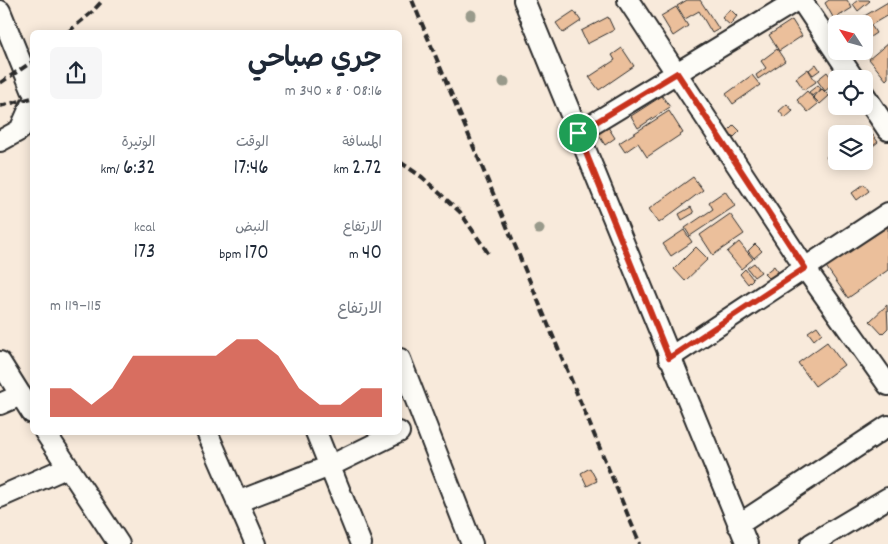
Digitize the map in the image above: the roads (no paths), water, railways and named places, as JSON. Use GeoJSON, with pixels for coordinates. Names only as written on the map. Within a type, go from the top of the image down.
{"type":"FeatureCollection","features":[{"type":"Feature","properties":{"kind":"street"},"geometry":{"type":"LineString","coordinates":[[525,0],[746,544]]}},
{"type":"Feature","properties":{"kind":"street"},"geometry":{"type":"LineString","coordinates":[[628,0],[805,268],[888,385]]}},
{"type":"Feature","properties":{"kind":"street"},"geometry":{"type":"LineString","coordinates":[[578,133],[799,0],[848,70]]}},
{"type":"Feature","properties":{"kind":"street"},"geometry":{"type":"LineString","coordinates":[[0,11],[30,85]]}},
{"type":"Feature","properties":{"kind":"street"},"geometry":{"type":"LineString","coordinates":[[0,140],[20,130],[30,108]]}},
{"type":"Feature","properties":{"kind":"street"},"geometry":{"type":"LineString","coordinates":[[873,108],[888,130]]}},
{"type":"Feature","properties":{"kind":"street"},"geometry":{"type":"LineString","coordinates":[[669,358],[888,213]]}},
{"type":"Feature","properties":{"kind":"street"},"geometry":{"type":"LineString","coordinates":[[0,362],[30,410]]}},
{"type":"Feature","properties":{"kind":"street"},"geometry":{"type":"LineString","coordinates":[[402,364],[472,544]]}},
{"type":"Feature","properties":{"kind":"street"},"geometry":{"type":"LineString","coordinates":[[0,404],[21,395]]}},
{"type":"Feature","properties":{"kind":"street"},"geometry":{"type":"LineString","coordinates":[[402,431],[424,421]]}},
{"type":"Feature","properties":{"kind":"street"},"geometry":{"type":"LineString","coordinates":[[738,525],[888,426]]}},
{"type":"Feature","properties":{"kind":"street"},"geometry":{"type":"LineString","coordinates":[[48,435],[119,544]]}},
{"type":"Feature","properties":{"kind":"street"},"geometry":{"type":"LineString","coordinates":[[208,435],[256,544]]}},
{"type":"Feature","properties":{"kind":"street"},"geometry":{"type":"LineString","coordinates":[[317,435],[361,544]]}},
{"type":"Feature","properties":{"kind":"street"},"geometry":{"type":"LineString","coordinates":[[237,502],[330,466],[394,435]]}},
{"type":"Feature","properties":{"kind":"street"},"geometry":{"type":"LineString","coordinates":[[0,498],[68,467]]}},
{"type":"Feature","properties":{"kind":"street"},"geometry":{"type":"LineString","coordinates":[[811,544],[837,537],[888,498]]}},
{"type":"Feature","properties":{"kind":"railway"},"geometry":{"type":"LineString","coordinates":[[70,30],[103,0]]}},
{"type":"Feature","properties":{"kind":"railway"},"geometry":{"type":"LineString","coordinates":[[412,0],[640,544]]}},
{"type":"Feature","properties":{"kind":"railway"},"geometry":{"type":"LineString","coordinates":[[0,83],[30,63]]}},
{"type":"Feature","properties":{"kind":"railway"},"geometry":{"type":"LineString","coordinates":[[0,106],[30,98]]}},
{"type":"Feature","properties":{"kind":"railway"},"geometry":{"type":"LineString","coordinates":[[402,163],[422,177],[460,212],[490,256]]}}]}
